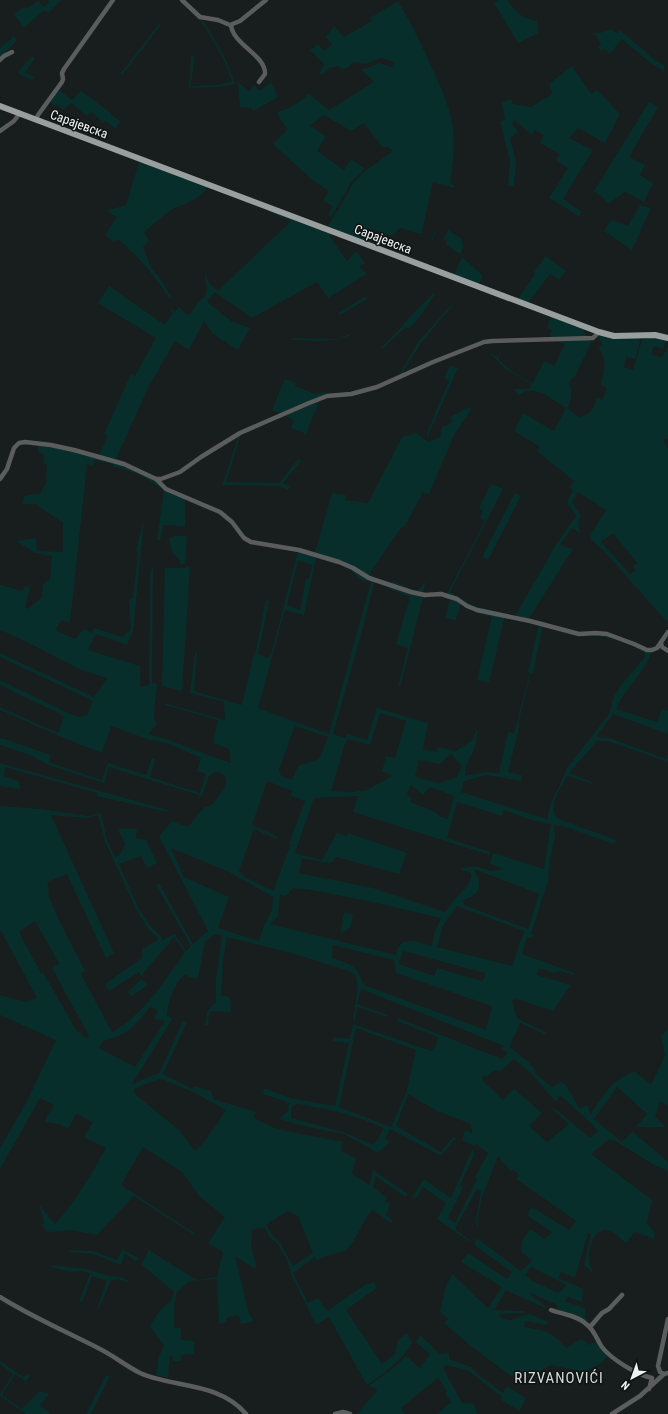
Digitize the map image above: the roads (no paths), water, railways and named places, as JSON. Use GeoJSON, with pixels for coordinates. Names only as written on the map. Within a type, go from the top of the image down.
{"type":"FeatureCollection","features":[{"type":"Feature","properties":{"kind":"main road","name":"Сарајевска"},"geometry":{"type":"LineString","coordinates":[[0,106],[599,332],[614,336],[655,335],[668,338]]}},
{"type":"Feature","properties":{"kind":"street"},"geometry":{"type":"LineString","coordinates":[[36,120],[62,82],[62,73],[64,69],[113,0]]}},
{"type":"Feature","properties":{"kind":"street"},"geometry":{"type":"LineString","coordinates":[[182,0],[200,17],[218,20],[231,25],[240,21],[266,0]]}},
{"type":"Feature","properties":{"kind":"street"},"geometry":{"type":"LineString","coordinates":[[231,25],[234,35],[264,66],[265,74],[259,82]]}},
{"type":"Feature","properties":{"kind":"street"},"geometry":{"type":"LineString","coordinates":[[0,60],[12,52]]}},
{"type":"Feature","properties":{"kind":"street"},"geometry":{"type":"LineString","coordinates":[[0,131],[14,121],[20,113]]}},
{"type":"Feature","properties":{"kind":"street"},"geometry":{"type":"LineString","coordinates":[[156,479],[180,472],[197,459],[229,439],[309,403],[327,396],[351,394],[377,387],[484,342],[593,338],[599,332]]}},
{"type":"Feature","properties":{"kind":"street"},"geometry":{"type":"LineString","coordinates":[[0,479],[7,469],[14,448],[17,444],[25,442],[64,448],[124,464],[156,479],[159,484],[166,489],[220,512],[232,522],[244,538],[252,542],[299,550],[339,562],[353,568],[366,577],[420,594],[441,594],[457,599],[467,606],[477,610],[539,623],[579,634],[607,634],[647,650],[657,648],[668,632]]}},
{"type":"Feature","properties":{"kind":"street"},"geometry":{"type":"LineString","coordinates":[[661,642],[662,647],[668,651]]}},
{"type":"Feature","properties":{"kind":"street"},"geometry":{"type":"LineString","coordinates":[[590,1327],[602,1313],[609,1309],[622,1295]]}},
{"type":"Feature","properties":{"kind":"street"},"geometry":{"type":"LineString","coordinates":[[0,1297],[101,1350],[137,1372],[153,1378],[211,1392],[234,1403],[246,1414]]}},
{"type":"Feature","properties":{"kind":"street"},"geometry":{"type":"LineString","coordinates":[[551,1310],[582,1321],[590,1327],[607,1353],[633,1370],[652,1378],[664,1374]]}},
{"type":"Feature","properties":{"kind":"street"},"geometry":{"type":"LineString","coordinates":[[664,1374],[658,1370],[658,1366],[668,1319]]}},
{"type":"Feature","properties":{"kind":"street"},"geometry":{"type":"LineString","coordinates":[[612,1414],[637,1399],[664,1374]]}},
{"type":"Feature","properties":{"kind":"street"},"geometry":{"type":"LineString","coordinates":[[649,1388],[652,1378]]}},
{"type":"Feature","properties":{"kind":"street"},"geometry":{"type":"LineString","coordinates":[[335,1414],[343,1412],[350,1414]]}},
{"type":"Feature","properties":{"kind":"district","name":"RIZVANOVIĆI"},"geometry":{"type":"Point","coordinates":[559,1378]}}]}
